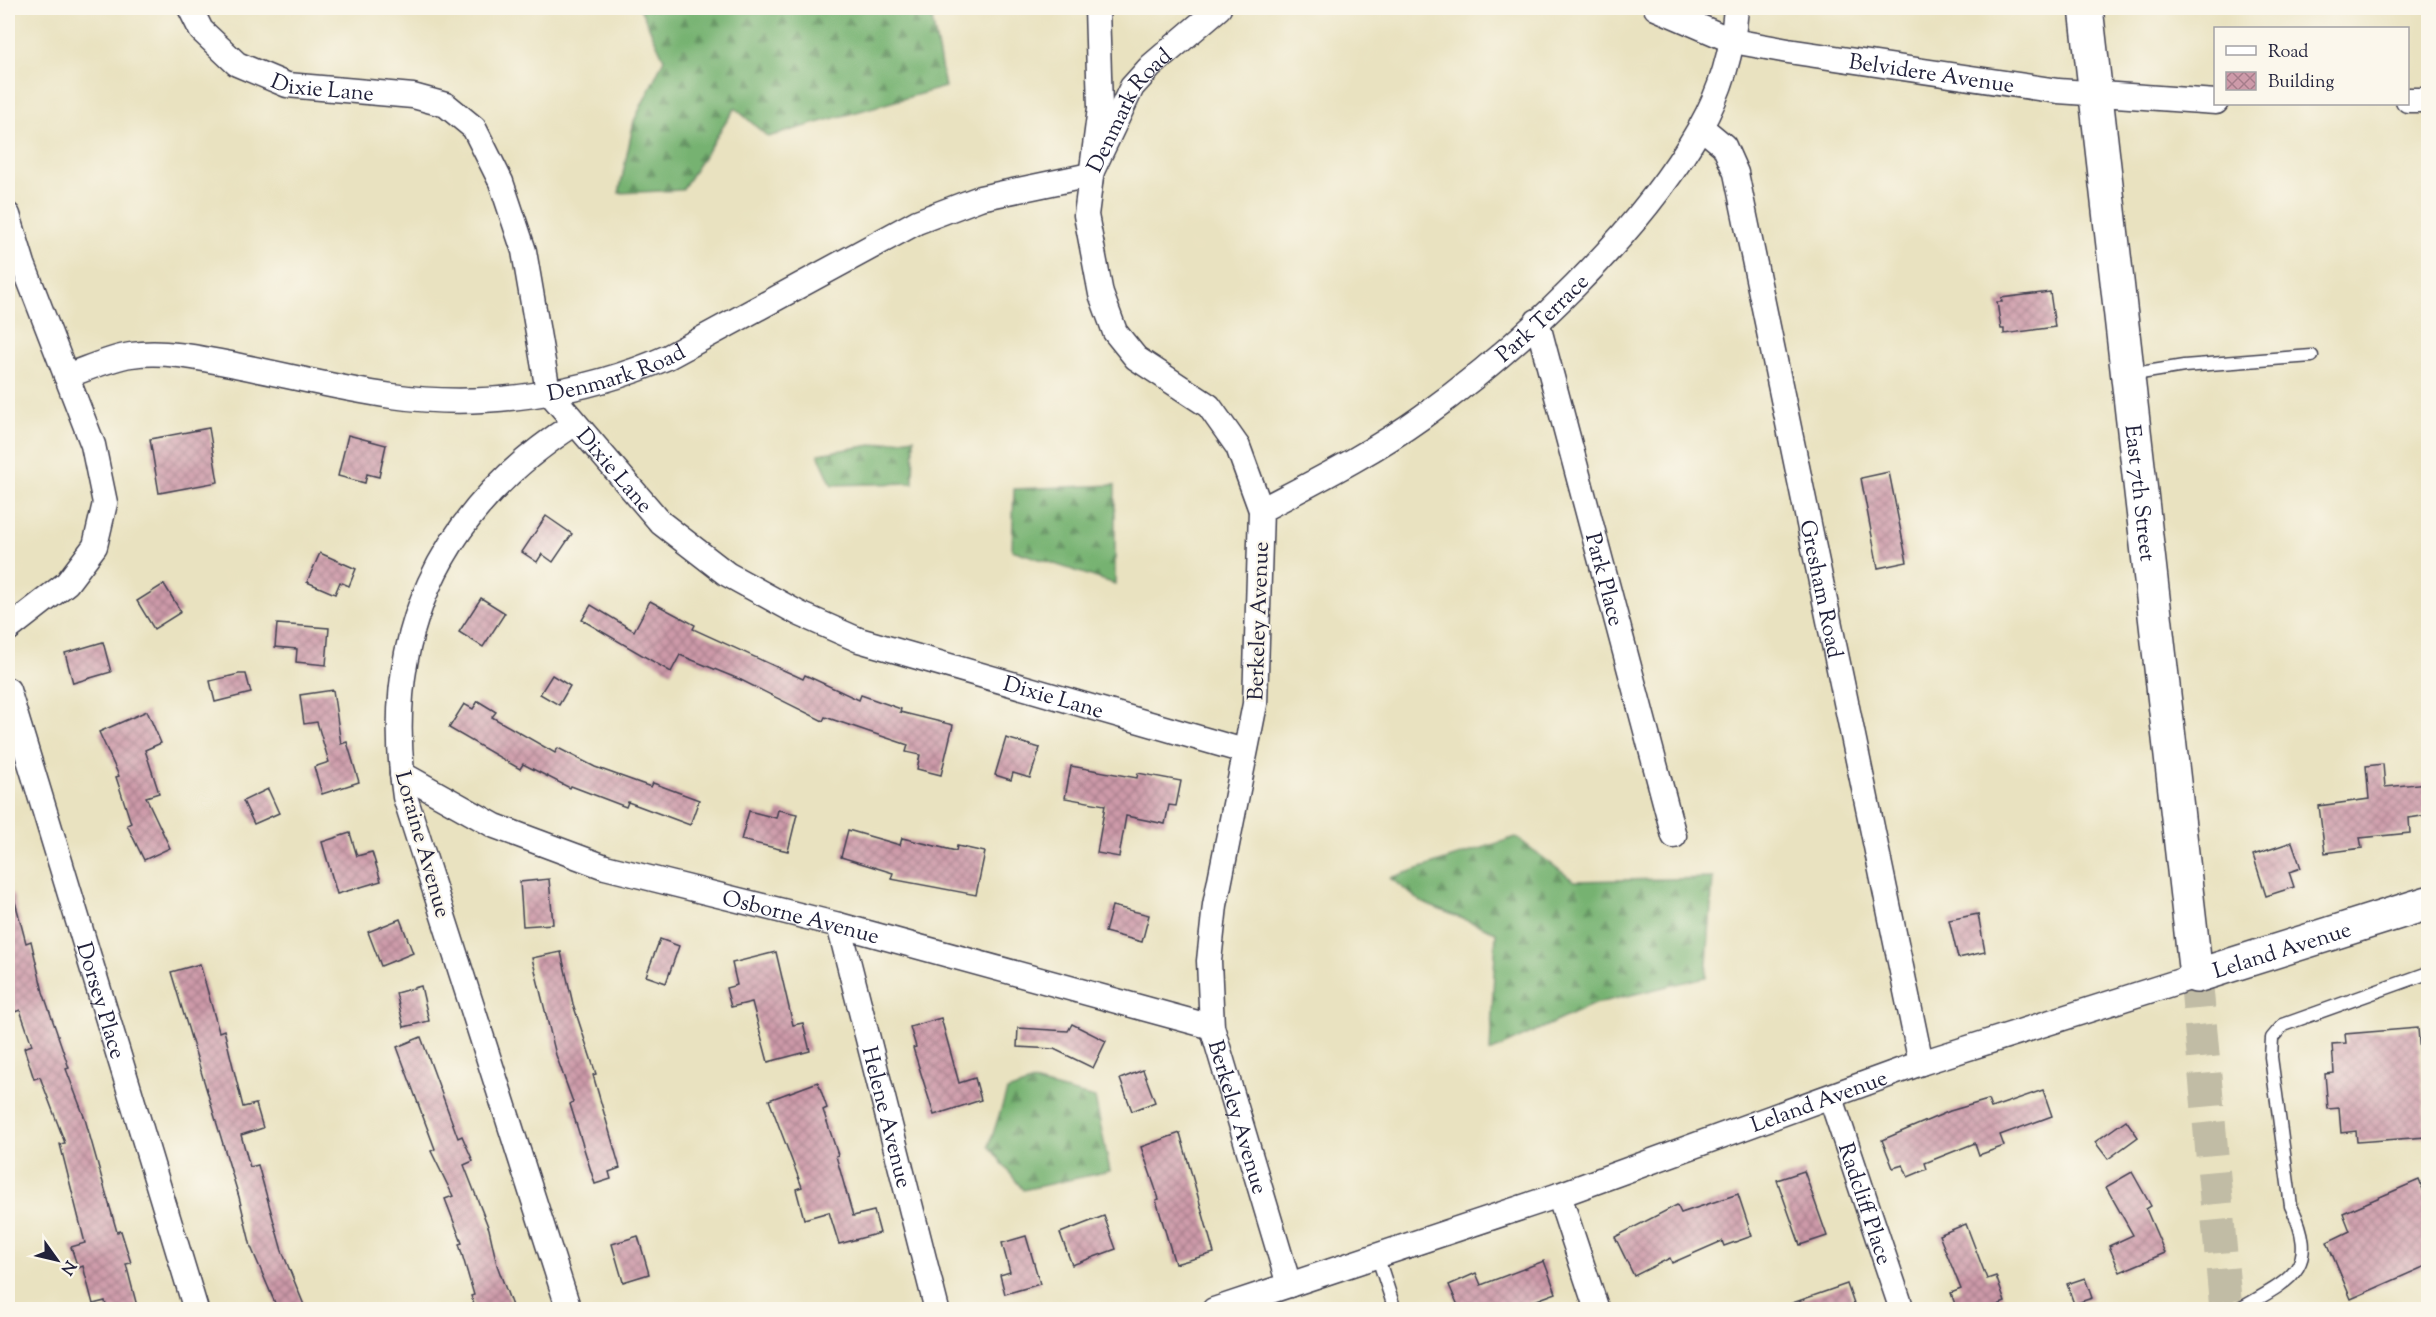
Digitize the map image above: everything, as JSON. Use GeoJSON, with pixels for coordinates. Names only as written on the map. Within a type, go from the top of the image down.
{"type":"FeatureCollection","features":[{"type":"Feature","properties":{"kind":"street","name":"Dixie Lane"},"geometry":{"type":"LineString","coordinates":[[190,8],[201,30],[237,64],[287,84],[413,96],[446,105],[474,128],[501,182],[524,251],[548,392],[661,523],[727,574],[800,614],[859,640],[1244,751]]}},
{"type":"Feature","properties":{"kind":"street","name":"Berkeley Avenue"},"geometry":{"type":"LineString","coordinates":[[1097,8],[1100,108],[1086,215],[1101,294],[1115,332],[1136,358],[1209,406],[1238,447],[1261,510],[1258,657],[1254,704],[1215,905],[1209,961],[1212,1027],[1289,1285]]}},
{"type":"Feature","properties":{"kind":"street","name":"Denmark Road"},"geometry":{"type":"LineString","coordinates":[[66,376],[131,355],[184,354],[391,396],[438,401],[495,399],[548,392],[592,385],[634,372],[668,357],[917,222],[980,198],[1090,175],[1132,87],[1151,66],[1219,8]]}},
{"type":"Feature","properties":{"kind":"street","name":"Belvidere Avenue"},"geometry":{"type":"LineString","coordinates":[[1656,8],[1733,41],[2058,91],[2214,102]]}},
{"type":"Feature","properties":{"kind":"street","name":"Park Terrace"},"geometry":{"type":"LineString","coordinates":[[1261,510],[1338,470],[1421,418],[1499,357],[1633,222],[1701,127],[1729,58],[1736,8]]}},
{"type":"Feature","properties":{"kind":"street","name":"East 7th Street"},"geometry":{"type":"LineString","coordinates":[[2086,8],[2196,976]]}},
{"type":"Feature","properties":{"kind":"street"},"geometry":{"type":"LineString","coordinates":[[2409,100],[2428,100]]}},
{"type":"Feature","properties":{"kind":"street","name":"Gresham Road"},"geometry":{"type":"LineString","coordinates":[[1701,127],[1724,146],[1736,173],[1921,1063]]}},
{"type":"Feature","properties":{"kind":"street"},"geometry":{"type":"LineString","coordinates":[[8,215],[22,264],[93,445],[105,503],[95,546],[67,584],[8,629]]}},
{"type":"Feature","properties":{"kind":"street","name":"Park Place"},"geometry":{"type":"LineString","coordinates":[[1537,321],[1674,836]]}},
{"type":"Feature","properties":{"kind":"street","name":"Loraine Avenue"},"geometry":{"type":"LineString","coordinates":[[569,1310],[405,797],[398,724],[400,687],[406,651],[430,582],[457,535],[490,491],[530,454],[574,424]]}},
{"type":"Feature","properties":{"kind":"street","name":"Dorsey Place"},"geometry":{"type":"LineString","coordinates":[[8,690],[196,1310]]}},
{"type":"Feature","properties":{"kind":"street","name":"Osborne Avenue"},"geometry":{"type":"LineString","coordinates":[[402,774],[495,826],[605,867],[839,925],[1212,1027]]}},
{"type":"Feature","properties":{"kind":"street","name":"Leland Avenue"},"geometry":{"type":"LineString","coordinates":[[1214,1310],[1559,1196],[1831,1098],[1921,1063],[2428,903]]}},
{"type":"Feature","properties":{"kind":"street","name":"Helene Avenue"},"geometry":{"type":"LineString","coordinates":[[839,925],[937,1310]]}},
{"type":"Feature","properties":{"kind":"street","name":"Radcliff Place"},"geometry":{"type":"LineString","coordinates":[[1831,1098],[1902,1310]]}},
{"type":"Feature","properties":{"kind":"street"},"geometry":{"type":"LineString","coordinates":[[1559,1196],[1597,1310]]}},
{"type":"Feature","properties":{"kind":"lane"},"geometry":{"type":"LineString","coordinates":[[2127,376],[2184,366],[2312,356]]}},
{"type":"Feature","properties":{"kind":"lane"},"geometry":{"type":"LineString","coordinates":[[2238,1310],[2276,1288],[2299,1269],[2304,1255],[2301,1227],[2291,1206],[2271,1057],[2272,1038],[2283,1025],[2428,973]]}},
{"type":"Feature","properties":{"kind":"lane"},"geometry":{"type":"LineString","coordinates":[[1377,1256],[1395,1310]]}},
{"type":"Feature","properties":{"kind":"green space"},"geometry":{"type":"Polygon","coordinates":[[[640,8],[930,8],[945,87],[768,137],[735,108],[682,190],[619,193],[634,121],[664,59],[640,8]]]}},
{"type":"Feature","properties":{"kind":"green space"},"geometry":{"type":"Polygon","coordinates":[[[914,438],[913,483],[832,485],[818,454],[914,438]]]}},
{"type":"Feature","properties":{"kind":"green space"},"geometry":{"type":"Polygon","coordinates":[[[1115,485],[1115,584],[1012,550],[1014,489],[1115,485]]]}},
{"type":"Feature","properties":{"kind":"green space"},"geometry":{"type":"Polygon","coordinates":[[[1516,837],[1574,881],[1713,878],[1706,977],[1594,1004],[1490,1052],[1496,932],[1423,903],[1390,878],[1516,837]]]}},
{"type":"Feature","properties":{"kind":"green space"},"geometry":{"type":"Polygon","coordinates":[[[1033,1082],[1095,1098],[1110,1171],[1023,1190],[989,1146],[1007,1091],[1033,1082]]]}},
{"type":"Feature","properties":{"kind":"building"},"geometry":{"type":"Polygon","coordinates":[[[2050,292],[2055,327],[2004,334],[2004,329],[2001,329],[1997,302],[2002,302],[2001,298],[2050,292]]]}},
{"type":"Feature","properties":{"kind":"building"},"geometry":{"type":"Polygon","coordinates":[[[209,428],[218,482],[159,493],[150,439],[209,428]]]}},
{"type":"Feature","properties":{"kind":"building"},"geometry":{"type":"Polygon","coordinates":[[[348,435],[386,445],[379,477],[367,474],[365,483],[338,476],[348,435]]]}},
{"type":"Feature","properties":{"kind":"building"},"geometry":{"type":"Polygon","coordinates":[[[1889,472],[1907,562],[1878,568],[1861,478],[1889,472]]]}},
{"type":"Feature","properties":{"kind":"building"},"geometry":{"type":"Polygon","coordinates":[[[546,516],[572,534],[553,562],[542,554],[537,562],[522,552],[546,516]]]}},
{"type":"Feature","properties":{"kind":"building"},"geometry":{"type":"Polygon","coordinates":[[[320,553],[356,569],[349,586],[340,582],[335,594],[307,582],[320,553]]]}},
{"type":"Feature","properties":{"kind":"building"},"geometry":{"type":"Polygon","coordinates":[[[164,584],[181,612],[154,629],[137,601],[164,584]]]}},
{"type":"Feature","properties":{"kind":"building"},"geometry":{"type":"Polygon","coordinates":[[[481,598],[505,613],[483,647],[459,632],[481,598]]]}},
{"type":"Feature","properties":{"kind":"building"},"geometry":{"type":"Polygon","coordinates":[[[650,601],[695,625],[693,629],[803,679],[805,675],[859,700],[861,695],[901,709],[900,712],[953,725],[941,775],[917,769],[920,755],[906,752],[908,745],[825,717],[823,721],[741,680],[680,655],[671,672],[582,620],[591,605],[634,631],[650,601]]]}},
{"type":"Feature","properties":{"kind":"building"},"geometry":{"type":"Polygon","coordinates":[[[277,624],[329,628],[326,665],[296,662],[297,649],[275,647],[277,624]]]}},
{"type":"Feature","properties":{"kind":"building"},"geometry":{"type":"Polygon","coordinates":[[[103,642],[111,672],[73,683],[65,653],[103,642]]]}},
{"type":"Feature","properties":{"kind":"building"},"geometry":{"type":"Polygon","coordinates":[[[246,674],[251,693],[215,702],[210,681],[246,674]]]}},
{"type":"Feature","properties":{"kind":"building"},"geometry":{"type":"Polygon","coordinates":[[[552,675],[570,686],[559,705],[540,694],[552,675]]]}},
{"type":"Feature","properties":{"kind":"building"},"geometry":{"type":"Polygon","coordinates":[[[333,690],[341,744],[347,742],[359,782],[322,794],[314,767],[329,762],[317,722],[304,724],[300,695],[333,690]]]}},
{"type":"Feature","properties":{"kind":"building"},"geometry":{"type":"Polygon","coordinates":[[[478,701],[496,712],[492,717],[555,753],[558,748],[595,767],[651,787],[653,783],[699,800],[690,825],[628,802],[626,807],[571,786],[570,788],[523,764],[520,769],[449,728],[464,704],[473,709],[478,701]]]}},
{"type":"Feature","properties":{"kind":"building"},"geometry":{"type":"Polygon","coordinates":[[[147,711],[161,743],[145,750],[159,793],[146,797],[170,848],[144,860],[127,825],[131,823],[116,777],[119,776],[99,732],[147,711]]]}},
{"type":"Feature","properties":{"kind":"building"},"geometry":{"type":"Polygon","coordinates":[[[1006,738],[1040,748],[1030,778],[1013,773],[1011,780],[995,775],[1006,738]]]}},
{"type":"Feature","properties":{"kind":"building"},"geometry":{"type":"Polygon","coordinates":[[[2383,764],[2385,787],[2428,783],[2428,815],[2409,818],[2410,833],[2360,838],[2362,848],[2325,853],[2319,806],[2369,799],[2366,766],[2383,764]]]}},
{"type":"Feature","properties":{"kind":"building"},"geometry":{"type":"Polygon","coordinates":[[[1071,766],[1137,778],[1138,773],[1181,781],[1176,806],[1169,805],[1165,824],[1126,816],[1119,857],[1097,853],[1105,805],[1065,798],[1071,766]]]}},
{"type":"Feature","properties":{"kind":"building"},"geometry":{"type":"Polygon","coordinates":[[[268,789],[279,813],[254,824],[243,801],[268,789]]]}},
{"type":"Feature","properties":{"kind":"building"},"geometry":{"type":"Polygon","coordinates":[[[778,810],[797,814],[788,851],[741,840],[749,811],[776,818],[778,810]]]}},
{"type":"Feature","properties":{"kind":"building"},"geometry":{"type":"Polygon","coordinates":[[[848,830],[900,845],[902,838],[956,851],[957,846],[985,852],[976,895],[891,879],[893,873],[841,857],[848,830]]]}},
{"type":"Feature","properties":{"kind":"building"},"geometry":{"type":"Polygon","coordinates":[[[350,833],[357,856],[372,852],[381,881],[337,894],[322,842],[350,833]]]}},
{"type":"Feature","properties":{"kind":"building"},"geometry":{"type":"Polygon","coordinates":[[[2292,842],[2301,868],[2289,872],[2294,887],[2266,896],[2253,855],[2292,842]]]}},
{"type":"Feature","properties":{"kind":"building"},"geometry":{"type":"Polygon","coordinates":[[[549,879],[553,924],[523,926],[520,882],[549,879]]]}},
{"type":"Feature","properties":{"kind":"building"},"geometry":{"type":"Polygon","coordinates":[[[8,894],[13,894],[26,943],[31,941],[43,992],[69,1068],[66,1069],[85,1119],[117,1232],[121,1231],[131,1263],[126,1264],[138,1310],[107,1310],[105,1301],[93,1304],[83,1266],[78,1268],[71,1247],[85,1243],[60,1144],[65,1143],[40,1077],[34,1079],[24,1048],[32,1045],[20,1010],[15,1012],[8,979],[8,894]]]}},
{"type":"Feature","properties":{"kind":"building"},"geometry":{"type":"Polygon","coordinates":[[[1112,906],[1149,915],[1142,942],[1105,932],[1112,906]]]}},
{"type":"Feature","properties":{"kind":"building"},"geometry":{"type":"Polygon","coordinates":[[[1978,914],[1985,952],[1958,958],[1949,920],[1978,914]]]}},
{"type":"Feature","properties":{"kind":"building"},"geometry":{"type":"Polygon","coordinates":[[[400,919],[413,953],[381,966],[368,932],[400,919]]]}},
{"type":"Feature","properties":{"kind":"building"},"geometry":{"type":"Polygon","coordinates":[[[660,939],[679,946],[666,983],[646,976],[660,939]]]}},
{"type":"Feature","properties":{"kind":"building"},"geometry":{"type":"Polygon","coordinates":[[[561,952],[573,1004],[596,1074],[593,1075],[620,1168],[609,1172],[611,1179],[595,1184],[570,1104],[573,1102],[556,1055],[532,958],[561,952]]]}},
{"type":"Feature","properties":{"kind":"building"},"geometry":{"type":"Polygon","coordinates":[[[776,952],[793,1025],[803,1023],[810,1051],[768,1062],[752,1002],[731,1007],[726,988],[737,985],[732,963],[776,952]]]}},
{"type":"Feature","properties":{"kind":"building"},"geometry":{"type":"Polygon","coordinates":[[[200,964],[219,1032],[224,1030],[243,1107],[256,1104],[263,1128],[241,1135],[250,1167],[258,1165],[282,1251],[306,1310],[278,1310],[251,1247],[239,1197],[171,972],[200,964]]]}},
{"type":"Feature","properties":{"kind":"building"},"geometry":{"type":"Polygon","coordinates":[[[421,986],[429,1021],[404,1027],[396,993],[421,986]]]}},
{"type":"Feature","properties":{"kind":"building"},"geometry":{"type":"Polygon","coordinates":[[[941,1018],[959,1083],[975,1078],[981,1100],[934,1115],[913,1048],[916,1047],[910,1027],[941,1018]]]}},
{"type":"Feature","properties":{"kind":"building"},"geometry":{"type":"Polygon","coordinates":[[[1072,1024],[1106,1041],[1093,1068],[1054,1049],[1017,1047],[1018,1028],[1068,1031],[1072,1024]]]}},
{"type":"Feature","properties":{"kind":"building"},"geometry":{"type":"Polygon","coordinates":[[[2418,1028],[2426,1137],[2357,1142],[2356,1131],[2341,1133],[2339,1108],[2328,1109],[2325,1074],[2334,1073],[2332,1044],[2346,1043],[2345,1034],[2418,1028]]]}},
{"type":"Feature","properties":{"kind":"building"},"geometry":{"type":"Polygon","coordinates":[[[421,1037],[458,1138],[462,1136],[473,1161],[464,1165],[489,1229],[497,1265],[512,1306],[501,1310],[476,1310],[471,1296],[474,1295],[459,1244],[462,1243],[445,1199],[453,1196],[431,1151],[435,1149],[397,1047],[421,1037]]]}},
{"type":"Feature","properties":{"kind":"building"},"geometry":{"type":"Polygon","coordinates":[[[1143,1070],[1155,1102],[1132,1111],[1120,1079],[1143,1070]]]}},
{"type":"Feature","properties":{"kind":"building"},"geometry":{"type":"Polygon","coordinates":[[[818,1082],[827,1108],[823,1110],[838,1155],[836,1156],[853,1216],[874,1211],[880,1233],[839,1244],[829,1212],[804,1219],[796,1189],[802,1187],[769,1100],[818,1082]]]}},
{"type":"Feature","properties":{"kind":"building"},"geometry":{"type":"Polygon","coordinates":[[[2043,1090],[2052,1116],[2000,1135],[2004,1146],[1979,1155],[1975,1143],[1925,1163],[1927,1169],[1908,1177],[1903,1165],[1893,1168],[1882,1140],[1950,1111],[1988,1100],[1991,1108],[2043,1090]]]}},
{"type":"Feature","properties":{"kind":"building"},"geometry":{"type":"Polygon","coordinates":[[[2126,1120],[2138,1137],[2108,1159],[2095,1142],[2126,1120]]]}},
{"type":"Feature","properties":{"kind":"building"},"geometry":{"type":"Polygon","coordinates":[[[1180,1133],[1214,1253],[1175,1264],[1156,1200],[1159,1199],[1141,1147],[1180,1133]]]}},
{"type":"Feature","properties":{"kind":"building"},"geometry":{"type":"Polygon","coordinates":[[[1804,1171],[1827,1236],[1800,1245],[1777,1180],[1804,1171]]]}},
{"type":"Feature","properties":{"kind":"building"},"geometry":{"type":"Polygon","coordinates":[[[2132,1172],[2151,1206],[2146,1209],[2165,1253],[2120,1272],[2109,1246],[2133,1235],[2106,1187],[2132,1172]]]}},
{"type":"Feature","properties":{"kind":"building"},"geometry":{"type":"Polygon","coordinates":[[[2419,1180],[2428,1202],[2428,1265],[2351,1299],[2327,1242],[2350,1231],[2343,1213],[2419,1180]]]}},
{"type":"Feature","properties":{"kind":"building"},"geometry":{"type":"Polygon","coordinates":[[[1738,1194],[1752,1236],[1724,1246],[1722,1241],[1672,1263],[1670,1258],[1634,1276],[1615,1237],[1677,1205],[1681,1213],[1738,1194]]]}},
{"type":"Feature","properties":{"kind":"building"},"geometry":{"type":"Polygon","coordinates":[[[1104,1216],[1116,1249],[1072,1265],[1060,1233],[1104,1216]]]}},
{"type":"Feature","properties":{"kind":"building"},"geometry":{"type":"Polygon","coordinates":[[[1966,1224],[1987,1279],[1996,1276],[2005,1302],[1985,1310],[1957,1310],[1951,1293],[1961,1289],[1939,1235],[1966,1224]]]}},
{"type":"Feature","properties":{"kind":"building"},"geometry":{"type":"Polygon","coordinates":[[[638,1236],[649,1274],[623,1282],[612,1244],[638,1236]]]}},
{"type":"Feature","properties":{"kind":"building"},"geometry":{"type":"Polygon","coordinates":[[[1026,1236],[1040,1284],[1005,1294],[1000,1275],[1010,1272],[1002,1243],[1026,1236]]]}},
{"type":"Feature","properties":{"kind":"building"},"geometry":{"type":"Polygon","coordinates":[[[1544,1261],[1556,1293],[1510,1310],[1460,1310],[1449,1285],[1476,1273],[1481,1285],[1544,1261]]]}},
{"type":"Feature","properties":{"kind":"building"},"geometry":{"type":"Polygon","coordinates":[[[2085,1278],[2092,1298],[2074,1304],[2067,1284],[2085,1278]]]}},
{"type":"Feature","properties":{"kind":"building"},"geometry":{"type":"Polygon","coordinates":[[[1847,1284],[1856,1310],[1781,1310],[1781,1307],[1847,1284]]]}},
{"type":"Feature","properties":{"kind":"tunnel"},"geometry":{"type":"LineString","coordinates":[[2196,976],[2226,1310]]}}]}
